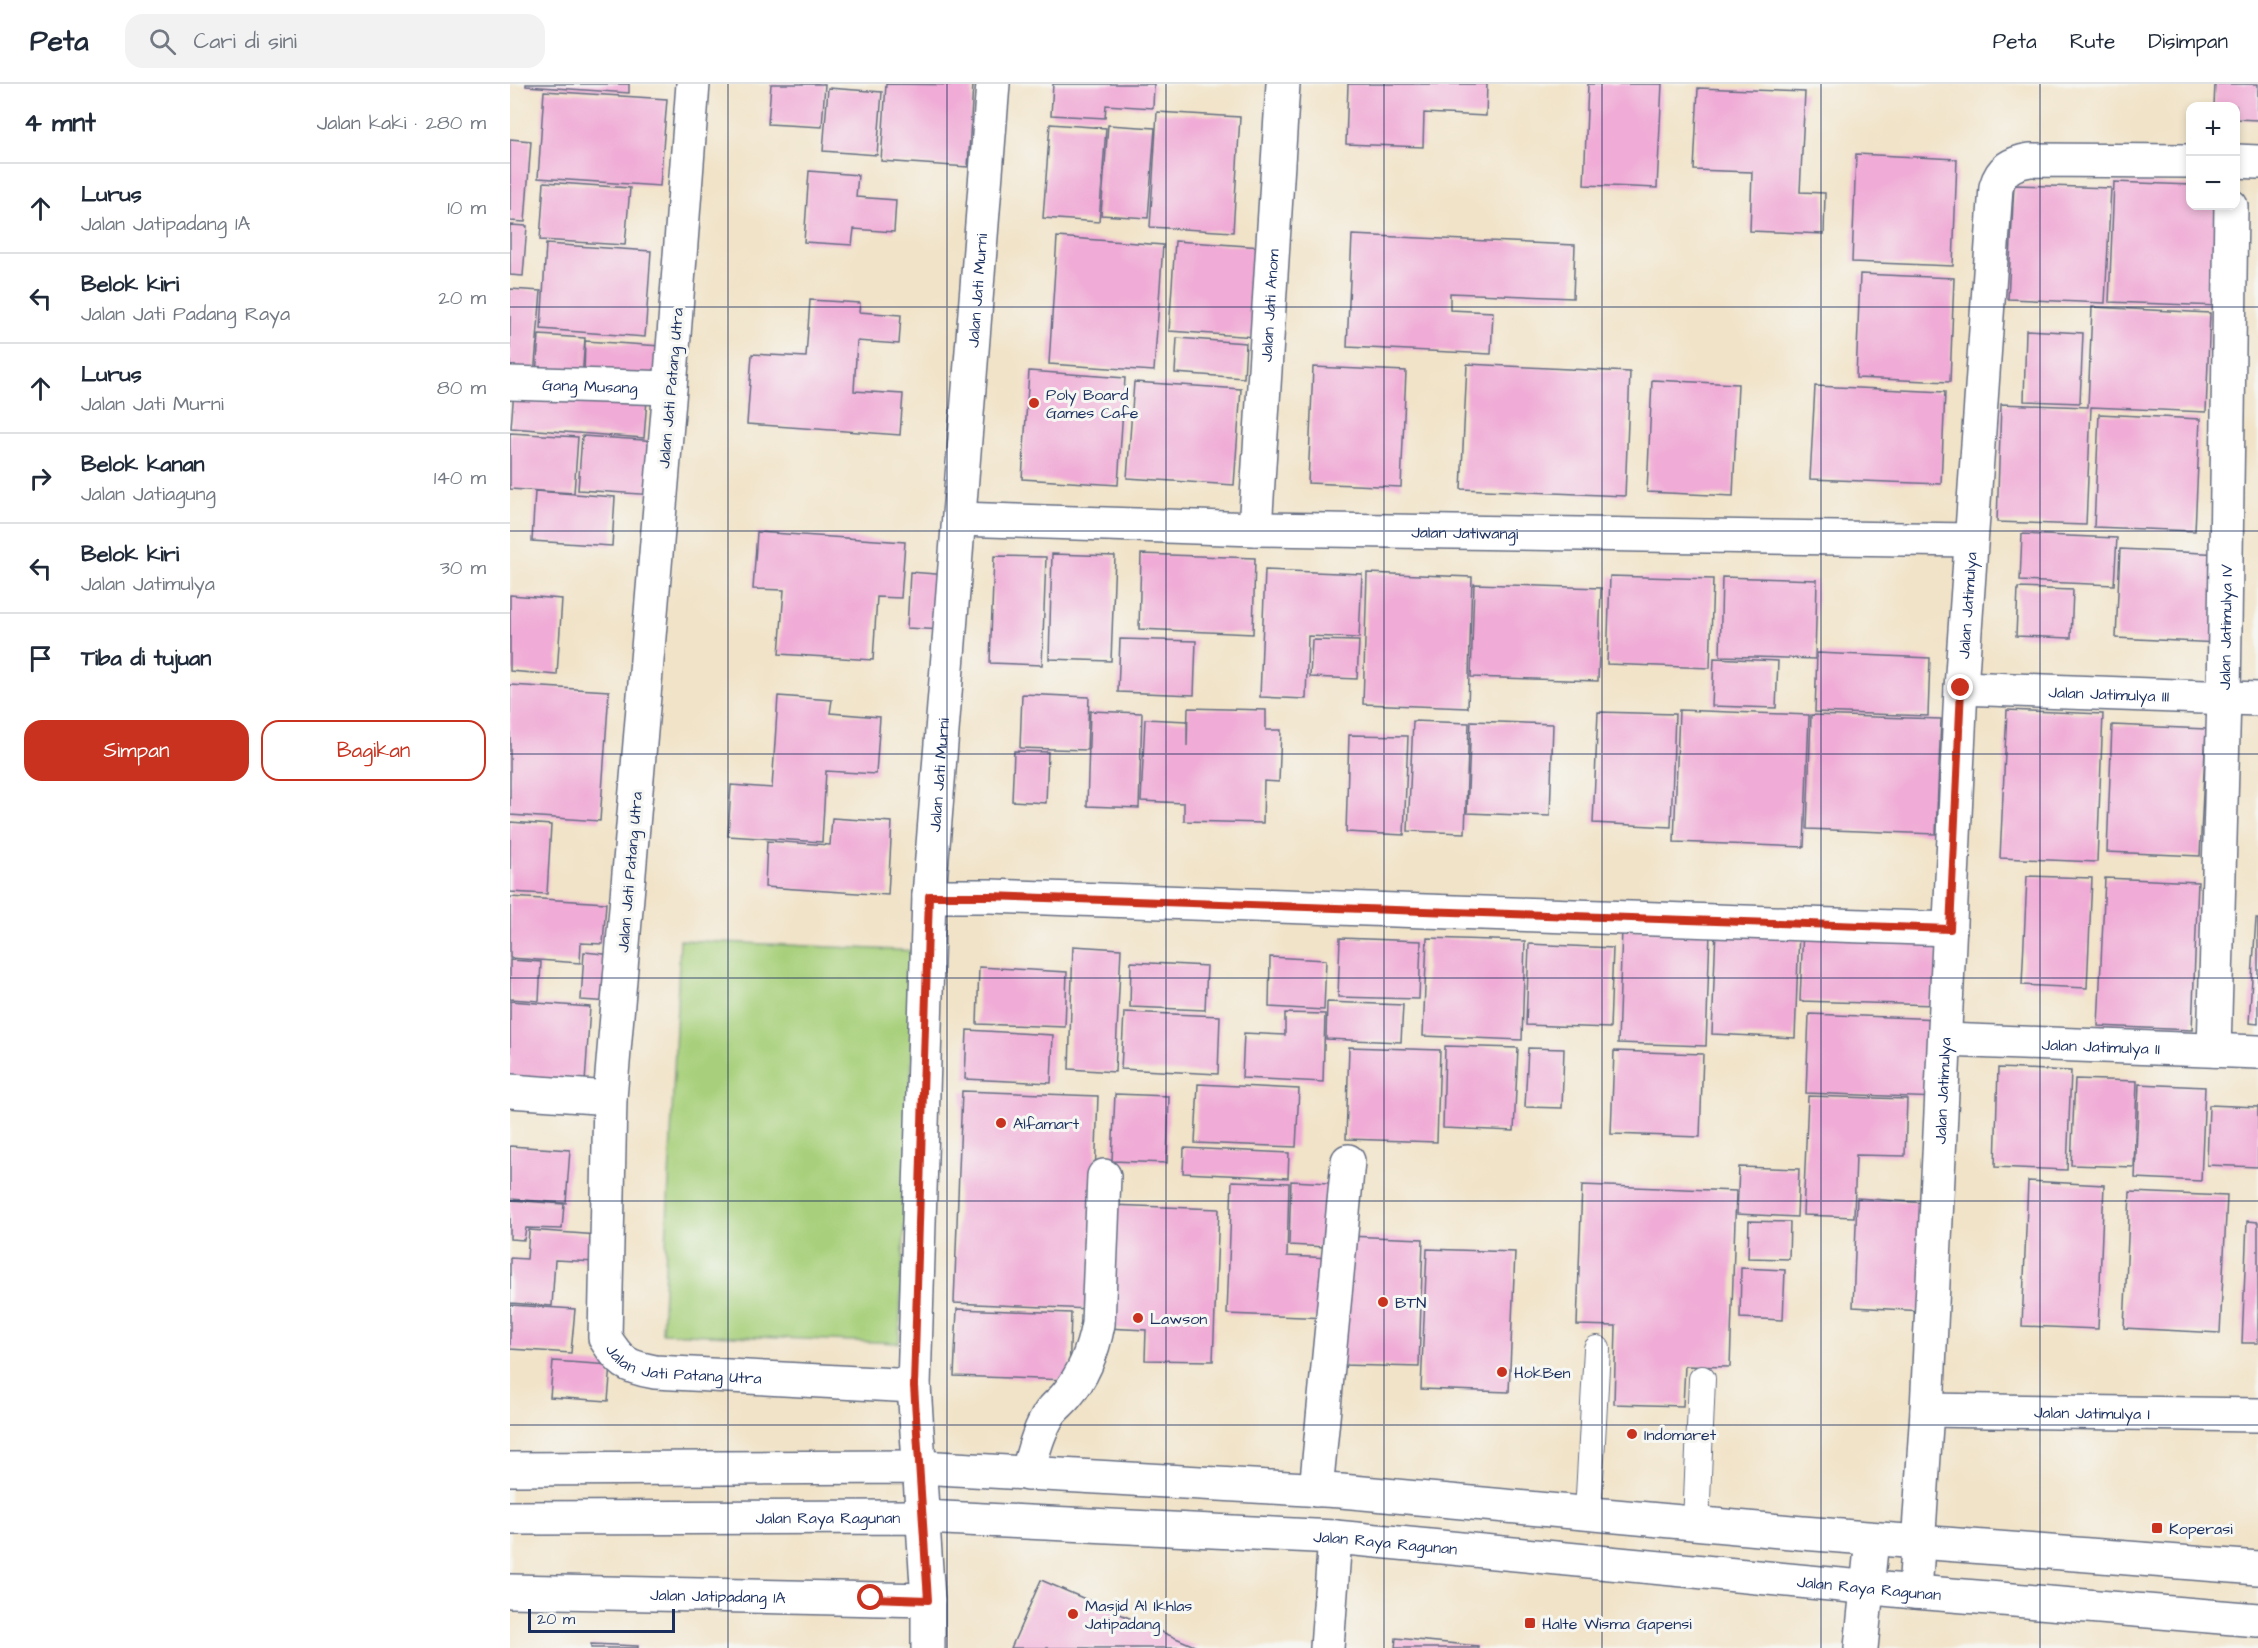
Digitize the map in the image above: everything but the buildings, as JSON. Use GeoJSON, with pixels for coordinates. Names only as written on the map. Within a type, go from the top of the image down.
{"type":"FeatureCollection","features":[{"type":"Feature","properties":{"kind":"street","name":"Jalan Jati Patang Utra"},"geometry":{"type":"LineString","coordinates":[[693,84],[670,388],[610,1098],[605,1338],[617,1358],[633,1369],[914,1386]]}},
{"type":"Feature","properties":{"kind":"street","name":"Jalan Jati Murni"},"geometry":{"type":"LineString","coordinates":[[928,1648],[924,1517],[914,1386],[929,896],[993,84]]}},
{"type":"Feature","properties":{"kind":"street","name":"Jalan Jati Anom"},"geometry":{"type":"LineString","coordinates":[[1254,529],[1283,84]]}},
{"type":"Feature","properties":{"kind":"street","name":"Jalan Jatimulya"},"geometry":{"type":"LineString","coordinates":[[1915,1592],[1927,1410],[1961,688],[1996,187],[1999,177],[2014,164],[2040,158],[2186,160]]}},
{"type":"Feature","properties":{"kind":"street"},"geometry":{"type":"LineString","coordinates":[[2240,161],[2258,162]]}},
{"type":"Feature","properties":{"kind":"street","name":"Jalan Jatimulya IV"},"geometry":{"type":"LineString","coordinates":[[2214,1050],[2224,697],[2231,210]]}},
{"type":"Feature","properties":{"kind":"street","name":"Gang Musang"},"geometry":{"type":"LineString","coordinates":[[510,383],[670,388]]}},
{"type":"Feature","properties":{"kind":"street","name":"Jalan Jatiwangi"},"geometry":{"type":"LineString","coordinates":[[959,519],[1254,529],[1971,540]]}},
{"type":"Feature","properties":{"kind":"street","name":"Jalan Jatimulya III"},"geometry":{"type":"LineString","coordinates":[[1961,688],[2258,699]]}},
{"type":"Feature","properties":{"kind":"street"},"geometry":{"type":"LineString","coordinates":[[929,896],[1950,929]]}},
{"type":"Feature","properties":{"kind":"street","name":"Jalan Jatimulya II"},"geometry":{"type":"LineString","coordinates":[[1945,1040],[2258,1052]]}},
{"type":"Feature","properties":{"kind":"street"},"geometry":{"type":"LineString","coordinates":[[510,1092],[610,1098]]}},
{"type":"Feature","properties":{"kind":"street"},"geometry":{"type":"LineString","coordinates":[[1316,1490],[1348,1161]]}},
{"type":"Feature","properties":{"kind":"street"},"geometry":{"type":"LineString","coordinates":[[1027,1474],[1041,1429],[1051,1412],[1079,1377],[1093,1349],[1098,1324],[1104,1176]]}},
{"type":"Feature","properties":{"kind":"street","name":"Jalan Jatimulya I"},"geometry":{"type":"LineString","coordinates":[[1927,1410],[2258,1415]]}},
{"type":"Feature","properties":{"kind":"street"},"geometry":{"type":"LineString","coordinates":[[510,1469],[920,1467],[1316,1490],[1918,1543],[2258,1568]]}},
{"type":"Feature","properties":{"kind":"street","name":"Jalan Raya Ragunan"},"geometry":{"type":"LineString","coordinates":[[510,1518],[924,1517],[1335,1538],[1866,1593],[1915,1592],[2258,1620]]}},
{"type":"Feature","properties":{"kind":"street"},"geometry":{"type":"LineString","coordinates":[[1327,1648],[1335,1538]]}},
{"type":"Feature","properties":{"kind":"street"},"geometry":{"type":"LineString","coordinates":[[1861,1648],[1872,1539]]}},
{"type":"Feature","properties":{"kind":"street","name":"Jalan Jatipadang 1A"},"geometry":{"type":"LineString","coordinates":[[510,1591],[928,1600]]}},
{"type":"Feature","properties":{"kind":"lane"},"geometry":{"type":"LineString","coordinates":[[1588,1514],[1597,1349]]}},
{"type":"Feature","properties":{"kind":"lane"},"geometry":{"type":"LineString","coordinates":[[1696,1524],[1702,1379]]}},
{"type":"Feature","properties":{"kind":"green space"},"geometry":{"type":"Polygon","coordinates":[[[680,940],[917,951],[899,1343],[662,1333],[680,940]]]}},
{"type":"Feature","properties":{"kind":"place","name":"Poly Board Games Cafe"},"geometry":{"type":"Point","coordinates":[1034,403]}},
{"type":"Feature","properties":{"kind":"place","name":"Alfamart"},"geometry":{"type":"Point","coordinates":[1001,1123]}},
{"type":"Feature","properties":{"kind":"place","name":"BTN"},"geometry":{"type":"Point","coordinates":[1383,1302]}},
{"type":"Feature","properties":{"kind":"place","name":"Lawson"},"geometry":{"type":"Point","coordinates":[1138,1318]}},
{"type":"Feature","properties":{"kind":"place","name":"HokBen"},"geometry":{"type":"Point","coordinates":[1502,1372]}},
{"type":"Feature","properties":{"kind":"place","name":"Indomaret"},"geometry":{"type":"Point","coordinates":[1632,1434]}},
{"type":"Feature","properties":{"kind":"place","name":"Koperasi"},"geometry":{"type":"Point","coordinates":[2157,1528]}},
{"type":"Feature","properties":{"kind":"place","name":"Masjid Al Ikhlas Jatipadang"},"geometry":{"type":"Point","coordinates":[1073,1614]}},
{"type":"Feature","properties":{"kind":"place","name":"Halte Wisma Gapensi"},"geometry":{"type":"Point","coordinates":[1530,1623]}},
{"type":"Feature","properties":{"kind":"route"},"geometry":{"type":"LineString","coordinates":[[871,1598],[928,1600],[914,1386],[929,896],[990,896],[1950,929],[1961,688]]}}]}
